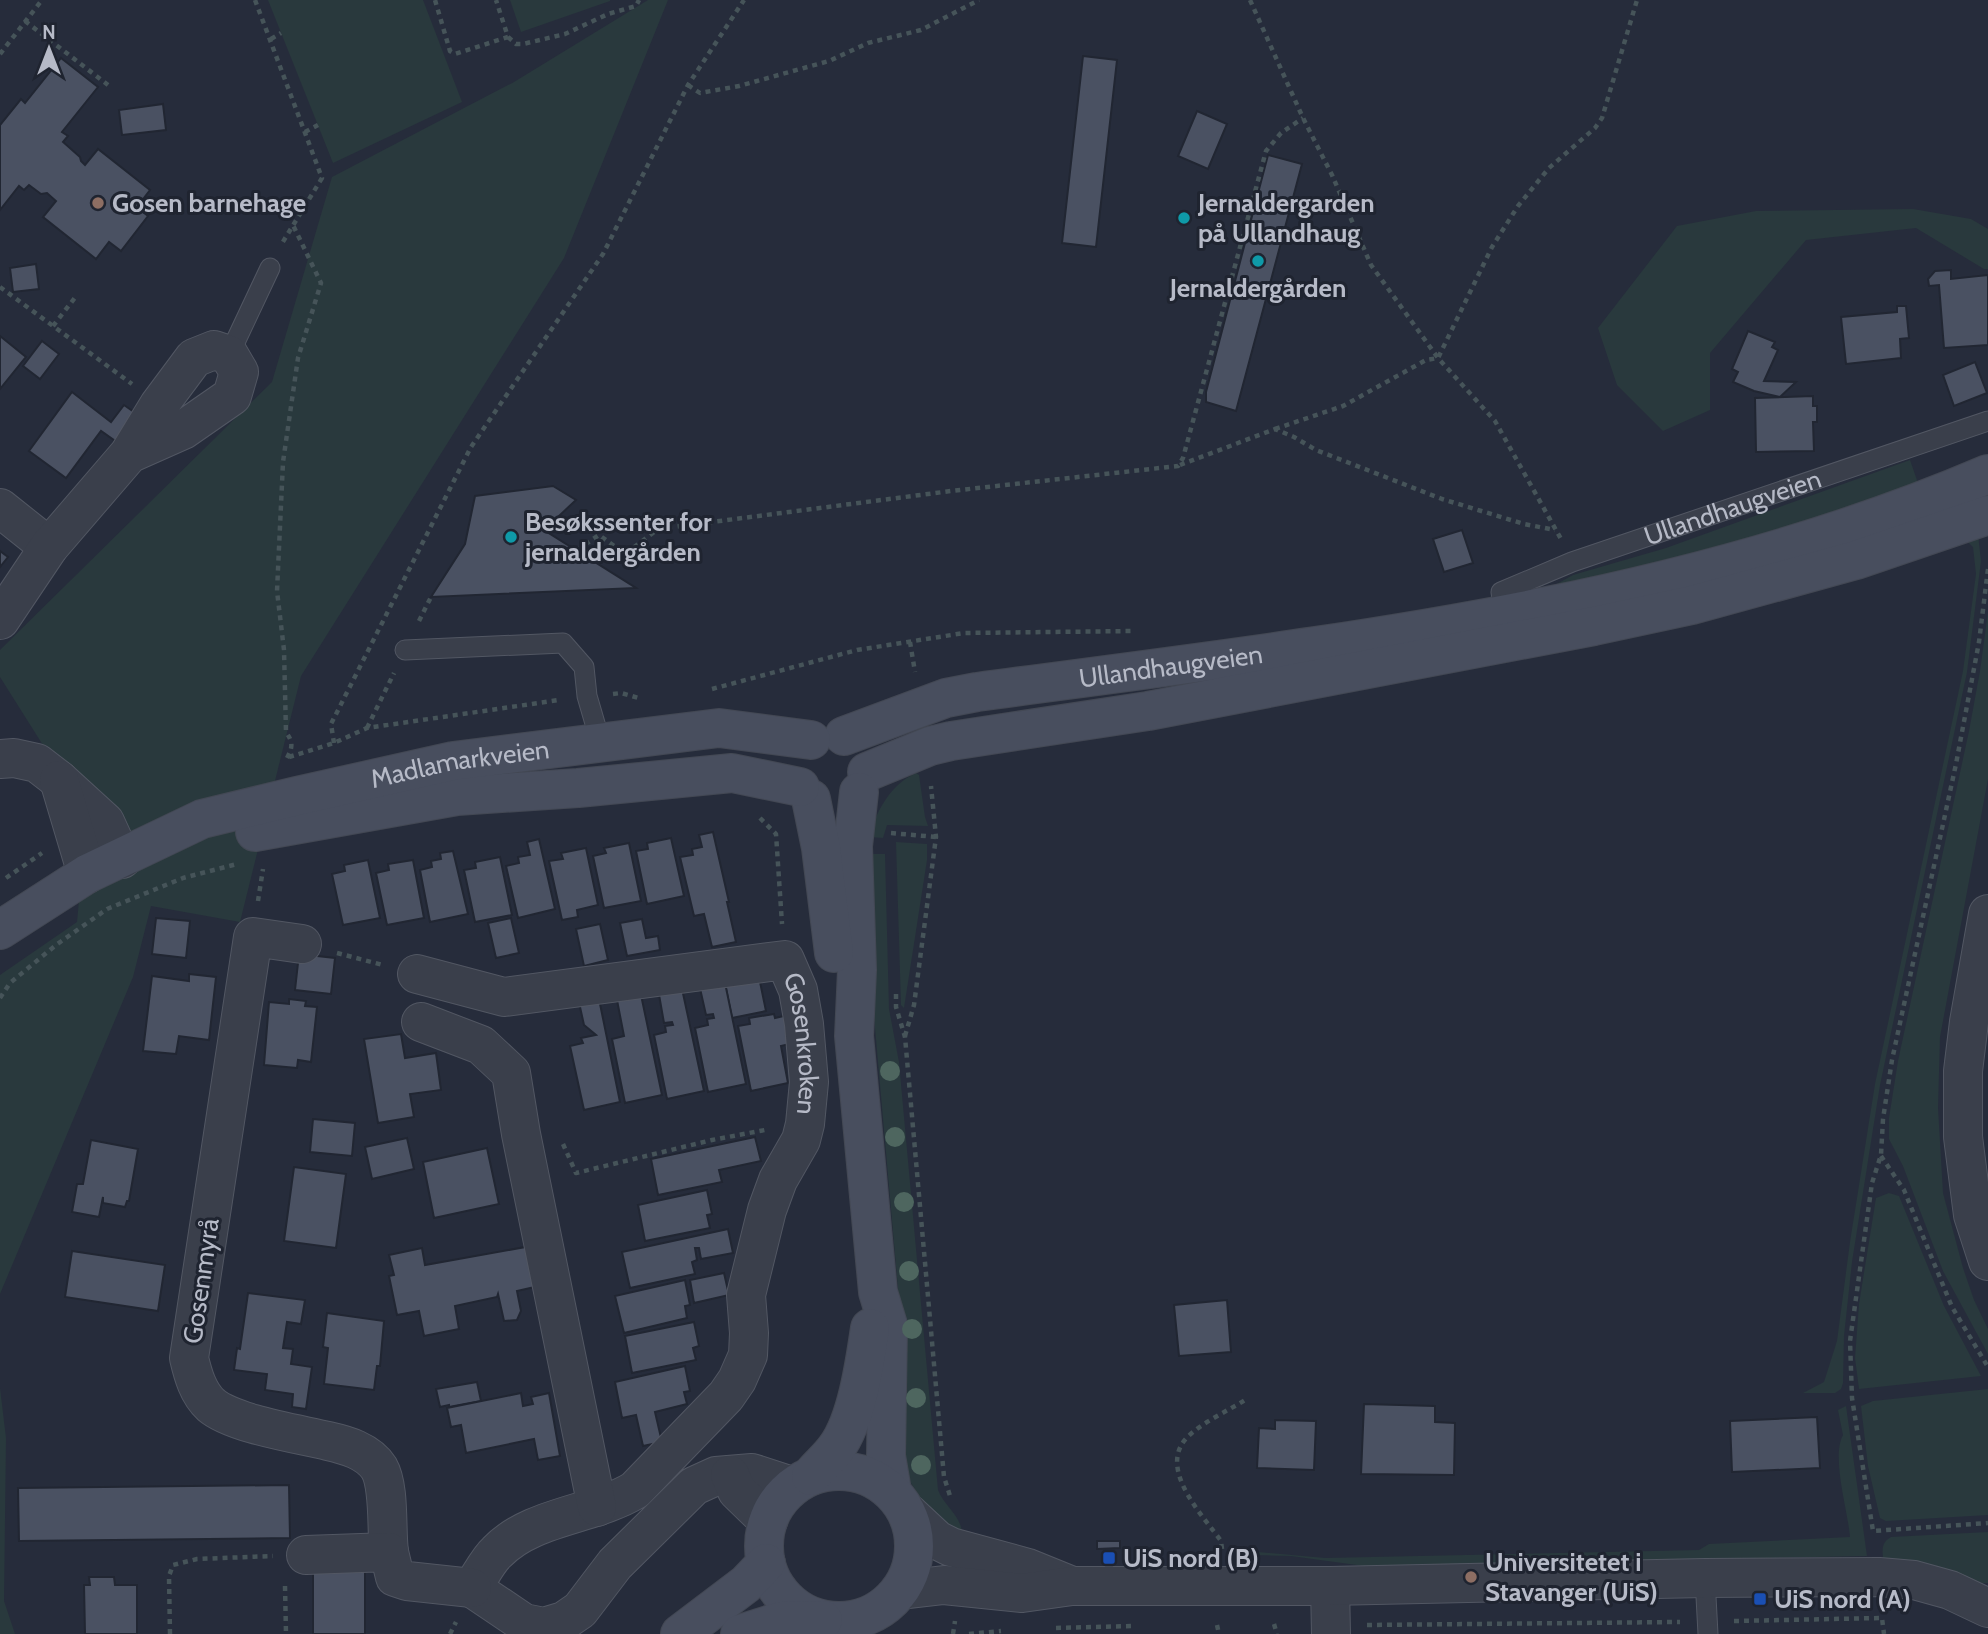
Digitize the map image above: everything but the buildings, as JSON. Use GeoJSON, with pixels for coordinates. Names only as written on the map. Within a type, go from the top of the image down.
{"type":"FeatureCollection","features":[{"type":"Feature","properties":{"kind":"main road","name":"Ullandhaugveien"},"geometry":{"type":"LineString","coordinates":[[863,782],[930,746],[951,741],[1148,711],[1506,629],[1675,578],[1791,547],[1988,474]]}},
{"type":"Feature","properties":{"kind":"main road","name":"Ullandhaugveien"},"geometry":{"type":"LineString","coordinates":[[827,738],[946,698],[976,692],[1306,648],[1506,629],[1692,605],[1776,584],[1912,542],[1988,515]]}},
{"type":"Feature","properties":{"kind":"main road","name":"Madlamarkveien"},"geometry":{"type":"LineString","coordinates":[[0,930],[87,874],[202,819],[297,796],[453,761],[719,728],[827,738]]}},
{"type":"Feature","properties":{"kind":"main road"},"geometry":{"type":"LineString","coordinates":[[740,1634],[781,1621],[849,1621],[869,1616],[886,1605],[901,1590],[910,1572],[915,1552],[914,1532],[900,1502],[886,1456],[888,1325],[878,1292],[854,1036],[857,970],[853,846],[866,761],[861,750],[827,738],[798,756],[795,767],[806,793],[821,848],[836,968],[854,1036]]}},
{"type":"Feature","properties":{"kind":"main road","name":"Madlamarkveien"},"geometry":{"type":"LineString","coordinates":[[122,859],[302,822],[457,796],[578,788],[732,772],[806,793]]}},
{"type":"Feature","properties":{"kind":"main road"},"geometry":{"type":"LineString","coordinates":[[806,793],[821,804],[842,804],[863,782]]}},
{"type":"Feature","properties":{"kind":"main road"},"geometry":{"type":"LineString","coordinates":[[828,1620],[807,1614],[788,1601],[775,1584],[766,1563],[764,1542],[768,1521],[778,1502],[838,1446],[856,1403],[878,1292]]}},
{"type":"Feature","properties":{"kind":"main road"},"geometry":{"type":"LineString","coordinates":[[801,1481],[832,1471],[854,1472],[875,1479],[900,1502]]}},
{"type":"Feature","properties":{"kind":"main road"},"geometry":{"type":"LineString","coordinates":[[680,1634],[746,1584],[766,1563]]}},
{"type":"Feature","properties":{"kind":"street"},"geometry":{"type":"LineString","coordinates":[[0,620],[49,547],[129,454],[159,405],[194,358],[214,349],[229,355],[239,372],[232,396],[183,430],[129,454]]}},
{"type":"Feature","properties":{"kind":"street"},"geometry":{"type":"LineString","coordinates":[[0,508],[49,547]]}},
{"type":"Feature","properties":{"kind":"street"},"geometry":{"type":"LineString","coordinates":[[0,759],[14,758],[37,763],[60,780],[105,822],[122,859]]}},
{"type":"Feature","properties":{"kind":"street"},"geometry":{"type":"LineString","coordinates":[[60,780],[87,874]]}},
{"type":"Feature","properties":{"kind":"street"},"geometry":{"type":"LineString","coordinates":[[1988,914],[1969,1022],[1962,1137],[1972,1215],[1988,1261]]}},
{"type":"Feature","properties":{"kind":"street","name":"Gosenmyrå"},"geometry":{"type":"LineString","coordinates":[[302,944],[253,937],[190,1357],[193,1379],[212,1405],[244,1421],[348,1445],[373,1462],[385,1485],[389,1552],[395,1577],[407,1581],[472,1588]]}},
{"type":"Feature","properties":{"kind":"street","name":"Gosenkroken"},"geometry":{"type":"LineString","coordinates":[[416,974],[504,997],[785,960],[797,990],[804,1024],[809,1082],[805,1124],[794,1156],[778,1180],[757,1242],[746,1295],[748,1355],[737,1380],[726,1396],[635,1490],[618,1500],[524,1532],[496,1552],[472,1588]]}},
{"type":"Feature","properties":{"kind":"street"},"geometry":{"type":"LineString","coordinates":[[421,1022],[481,1045],[511,1073],[597,1507]]}},
{"type":"Feature","properties":{"kind":"street"},"geometry":{"type":"LineString","coordinates":[[472,1588],[524,1623],[544,1627],[564,1621],[580,1610],[615,1564],[694,1486],[716,1476],[752,1473],[801,1481]]}},
{"type":"Feature","properties":{"kind":"street"},"geometry":{"type":"LineString","coordinates":[[730,1475],[737,1492],[768,1521]]}},
{"type":"Feature","properties":{"kind":"street"},"geometry":{"type":"LineString","coordinates":[[900,1502],[937,1540],[951,1547],[1028,1567],[1072,1586]]}},
{"type":"Feature","properties":{"kind":"street"},"geometry":{"type":"LineString","coordinates":[[296,1555],[389,1552]]}},
{"type":"Feature","properties":{"kind":"street"},"geometry":{"type":"LineString","coordinates":[[901,1590],[944,1584],[1022,1593],[1072,1586],[1330,1586],[1879,1577],[1914,1580],[1950,1590],[1988,1608]]}},
{"type":"Feature","properties":{"kind":"street"},"geometry":{"type":"LineString","coordinates":[[1330,1586],[1331,1630]]}},
{"type":"Feature","properties":{"kind":"lane"},"geometry":{"type":"LineString","coordinates":[[229,355],[271,268]]}},
{"type":"Feature","properties":{"kind":"lane","name":"Ullandhaugveien"},"geometry":{"type":"LineString","coordinates":[[1506,629],[1500,592],[1573,562],[1988,421]]}},
{"type":"Feature","properties":{"kind":"lane"},"geometry":{"type":"LineString","coordinates":[[405,650],[563,643],[584,667],[587,696],[601,744]]}},
{"type":"Feature","properties":{"kind":"lane"},"geometry":{"type":"LineString","coordinates":[[1705,1578],[1708,1628]]}},
{"type":"Feature","properties":{"kind":"path"},"geometry":{"type":"LineString","coordinates":[[0,54],[40,0]]}},
{"type":"Feature","properties":{"kind":"path"},"geometry":{"type":"LineString","coordinates":[[255,0],[323,178],[293,225],[271,268]]}},
{"type":"Feature","properties":{"kind":"path"},"geometry":{"type":"LineString","coordinates":[[435,0],[450,51],[455,54],[508,37]]}},
{"type":"Feature","properties":{"kind":"path"},"geometry":{"type":"LineString","coordinates":[[496,0],[508,37],[516,44],[565,34],[608,14],[636,6],[639,0]]}},
{"type":"Feature","properties":{"kind":"path"},"geometry":{"type":"LineString","coordinates":[[334,743],[331,724],[471,447],[603,254],[688,85],[744,0]]}},
{"type":"Feature","properties":{"kind":"path"},"geometry":{"type":"LineString","coordinates":[[688,85],[700,93],[739,86],[829,61],[868,43],[922,30],[979,0]]}},
{"type":"Feature","properties":{"kind":"path"},"geometry":{"type":"LineString","coordinates":[[1250,0],[1371,265],[1438,358],[1495,421],[1573,562]]}},
{"type":"Feature","properties":{"kind":"path"},"geometry":{"type":"LineString","coordinates":[[1438,358],[1492,247],[1518,206],[1549,168],[1595,128],[1601,118],[1637,0]]}},
{"type":"Feature","properties":{"kind":"path"},"geometry":{"type":"LineString","coordinates":[[25,21],[107,85]]}},
{"type":"Feature","properties":{"kind":"path"},"geometry":{"type":"LineString","coordinates":[[271,39],[281,33]]}},
{"type":"Feature","properties":{"kind":"path"},"geometry":{"type":"LineString","coordinates":[[1178,466],[1183,458],[1266,151],[1281,132],[1303,118]]}},
{"type":"Feature","properties":{"kind":"path"},"geometry":{"type":"LineString","coordinates":[[305,132],[318,125]]}},
{"type":"Feature","properties":{"kind":"path"},"geometry":{"type":"LineString","coordinates":[[292,751],[292,741],[286,732],[284,650],[277,591],[283,462],[298,358],[321,284],[293,225]]}},
{"type":"Feature","properties":{"kind":"path"},"geometry":{"type":"LineString","coordinates":[[0,287],[159,405]]}},
{"type":"Feature","properties":{"kind":"path"},"geometry":{"type":"LineString","coordinates":[[53,326],[77,295]]}},
{"type":"Feature","properties":{"kind":"path"},"geometry":{"type":"LineString","coordinates":[[577,550],[599,535],[625,554],[658,528],[1178,466],[1343,406],[1426,359],[1438,358]]}},
{"type":"Feature","properties":{"kind":"path"},"geometry":{"type":"LineString","coordinates":[[1275,429],[1316,450],[1441,499],[1524,524],[1556,530]]}},
{"type":"Feature","properties":{"kind":"path"},"geometry":{"type":"LineString","coordinates":[[1988,569],[1979,642],[1956,764],[1892,1060],[1883,1119],[1881,1155],[1872,1183],[1850,1340],[1852,1398],[1873,1531],[1988,1523]]}},
{"type":"Feature","properties":{"kind":"path"},"geometry":{"type":"LineString","coordinates":[[917,684],[910,642],[964,633],[1147,631]]}},
{"type":"Feature","properties":{"kind":"path"},"geometry":{"type":"LineString","coordinates":[[931,784],[936,837],[914,1005],[905,1037],[944,1477],[948,1495],[953,1502]]}},
{"type":"Feature","properties":{"kind":"path"},"geometry":{"type":"LineString","coordinates":[[890,833],[936,837]]}},
{"type":"Feature","properties":{"kind":"path"},"geometry":{"type":"LineString","coordinates":[[0,883],[50,848]]}},
{"type":"Feature","properties":{"kind":"path"},"geometry":{"type":"LineString","coordinates":[[778,852],[785,960]]}},
{"type":"Feature","properties":{"kind":"path"},"geometry":{"type":"LineString","coordinates":[[0,998],[10,983],[47,952],[107,909],[183,878],[247,861]]}},
{"type":"Feature","properties":{"kind":"path"},"geometry":{"type":"LineString","coordinates":[[302,944],[416,974]]}},
{"type":"Feature","properties":{"kind":"path"},"geometry":{"type":"LineString","coordinates":[[576,1173],[712,1140],[805,1124]]}},
{"type":"Feature","properties":{"kind":"path"},"geometry":{"type":"LineString","coordinates":[[1881,1155],[1904,1190],[1952,1307],[1988,1367]]}},
{"type":"Feature","properties":{"kind":"path"},"geometry":{"type":"LineString","coordinates":[[1222,1549],[1222,1541],[1179,1479],[1178,1461],[1182,1444],[1197,1430],[1245,1400]]}},
{"type":"Feature","properties":{"kind":"path"},"geometry":{"type":"LineString","coordinates":[[170,1634],[169,1576],[173,1565],[197,1559],[296,1555]]}},
{"type":"Feature","properties":{"kind":"path"},"geometry":{"type":"LineString","coordinates":[[1263,1624],[1331,1630],[1708,1628],[1882,1618],[1884,1634]]}},
{"type":"Feature","properties":{"kind":"path"},"geometry":{"type":"LineString","coordinates":[[1274,1624],[1277,1634]]}},
{"type":"Feature","properties":{"kind":"path"},"geometry":{"type":"LineString","coordinates":[[1204,1625],[1229,1625]]}},
{"type":"Feature","properties":{"kind":"path"},"geometry":{"type":"LineString","coordinates":[[1217,1625],[1219,1634]]}},
{"type":"Feature","properties":{"kind":"path"},"geometry":{"type":"LineString","coordinates":[[1099,1627],[1139,1626]]}},
{"type":"Feature","properties":{"kind":"shaded area"},"geometry":{"type":"Polygon","coordinates":[[[268,0],[423,0],[462,102],[333,163],[268,0]]]}},
{"type":"Feature","properties":{"kind":"shaded area"},"geometry":{"type":"Polygon","coordinates":[[[510,0],[610,0],[610,1],[521,32],[510,0]]]}},
{"type":"Feature","properties":{"kind":"shaded area"},"geometry":{"type":"Polygon","coordinates":[[[648,0],[668,0],[564,258],[301,676],[240,922],[151,906],[133,977],[0,1294],[0,975],[77,922],[87,815],[0,677],[0,650],[272,382],[332,177],[514,82],[648,0]]]}},
{"type":"Feature","properties":{"kind":"shaded area"},"geometry":{"type":"Polygon","coordinates":[[[1913,209],[1971,219],[1988,229],[1988,269],[1916,228],[1806,240],[1710,353],[1710,410],[1663,431],[1617,385],[1598,328],[1677,226],[1756,211],[1913,209]]]}},
{"type":"Feature","properties":{"kind":"shaded area"},"geometry":{"type":"Polygon","coordinates":[[[1910,460],[1919,486],[1767,542],[1555,585],[1573,575],[1666,548],[1910,460]]]}},
{"type":"Feature","properties":{"kind":"shaded area"},"geometry":{"type":"Polygon","coordinates":[[[1978,534],[1981,561],[1967,672],[1880,1085],[1852,1262],[1844,1336],[1843,1383],[1841,1389],[1835,1393],[1803,1393],[1824,1382],[1837,1341],[1875,1084],[1963,671],[1976,574],[1973,547],[1966,540],[1978,534]]]}},
{"type":"Feature","properties":{"kind":"shaded area"},"geometry":{"type":"Polygon","coordinates":[[[1988,612],[1988,779],[1940,1037],[1938,1108],[1943,1193],[1963,1268],[1988,1329],[1988,1354],[1943,1271],[1903,1166],[1889,1139],[1889,1118],[1898,1061],[1969,731],[1988,612]]]}},
{"type":"Feature","properties":{"kind":"shaded area"},"geometry":{"type":"Polygon","coordinates":[[[916,773],[919,775],[928,826],[887,825],[883,838],[869,837],[886,799],[899,784],[916,773]]]}},
{"type":"Feature","properties":{"kind":"shaded area"},"geometry":{"type":"Polygon","coordinates":[[[896,842],[927,844],[927,860],[904,1008],[901,1005],[896,842]]]}},
{"type":"Feature","properties":{"kind":"shaded area"},"geometry":{"type":"Polygon","coordinates":[[[868,854],[885,854],[889,1009],[899,1062],[938,1490],[960,1524],[962,1538],[924,1504],[911,1483],[902,1453],[900,1311],[869,960],[868,854]]]}},
{"type":"Feature","properties":{"kind":"shaded area"},"geometry":{"type":"Polygon","coordinates":[[[1889,1193],[1899,1196],[1944,1306],[1981,1376],[1859,1389],[1855,1358],[1859,1304],[1876,1198],[1889,1193]]]}},
{"type":"Feature","properties":{"kind":"shaded area"},"geometry":{"type":"Polygon","coordinates":[[[0,1388],[6,1438],[4,1601],[15,1634],[0,1634],[0,1388]]]}},
{"type":"Feature","properties":{"kind":"shaded area"},"geometry":{"type":"Polygon","coordinates":[[[1988,1389],[1988,1515],[1886,1521],[1880,1518],[1868,1466],[1861,1406],[1873,1401],[1988,1389]]]}},
{"type":"Feature","properties":{"kind":"shaded area"},"geometry":{"type":"Polygon","coordinates":[[[1846,1406],[1867,1556],[1364,1566],[1291,1556],[1256,1555],[1256,1549],[1258,1552],[1325,1558],[1699,1550],[1709,1544],[1850,1537],[1839,1470],[1843,1435],[1838,1410],[1846,1406]]]}},
{"type":"Feature","properties":{"kind":"shaded area"},"geometry":{"type":"Polygon","coordinates":[[[1988,1532],[1988,1583],[1922,1562],[1883,1558],[1883,1546],[1891,1537],[1988,1532]]]}},
{"type":"Feature","properties":{"kind":"place","name":"Gosen barnehage"},"geometry":{"type":"Point","coordinates":[98,203]}},
{"type":"Feature","properties":{"kind":"place","name":"Jernaldergarden på Ullandhaug"},"geometry":{"type":"Point","coordinates":[1184,218]}},
{"type":"Feature","properties":{"kind":"place","name":"Jernaldergården"},"geometry":{"type":"Point","coordinates":[1258,261]}},
{"type":"Feature","properties":{"kind":"place","name":"Besøkssenter for jernaldergården"},"geometry":{"type":"Point","coordinates":[511,537]}},
{"type":"Feature","properties":{"kind":"place","name":"UiS nord (B)"},"geometry":{"type":"Point","coordinates":[1109,1558]}},
{"type":"Feature","properties":{"kind":"place","name":"Universitetet i Stavanger (UiS)"},"geometry":{"type":"Point","coordinates":[1471,1577]}},
{"type":"Feature","properties":{"kind":"place","name":"UiS nord (A)"},"geometry":{"type":"Point","coordinates":[1760,1599]}}]}
